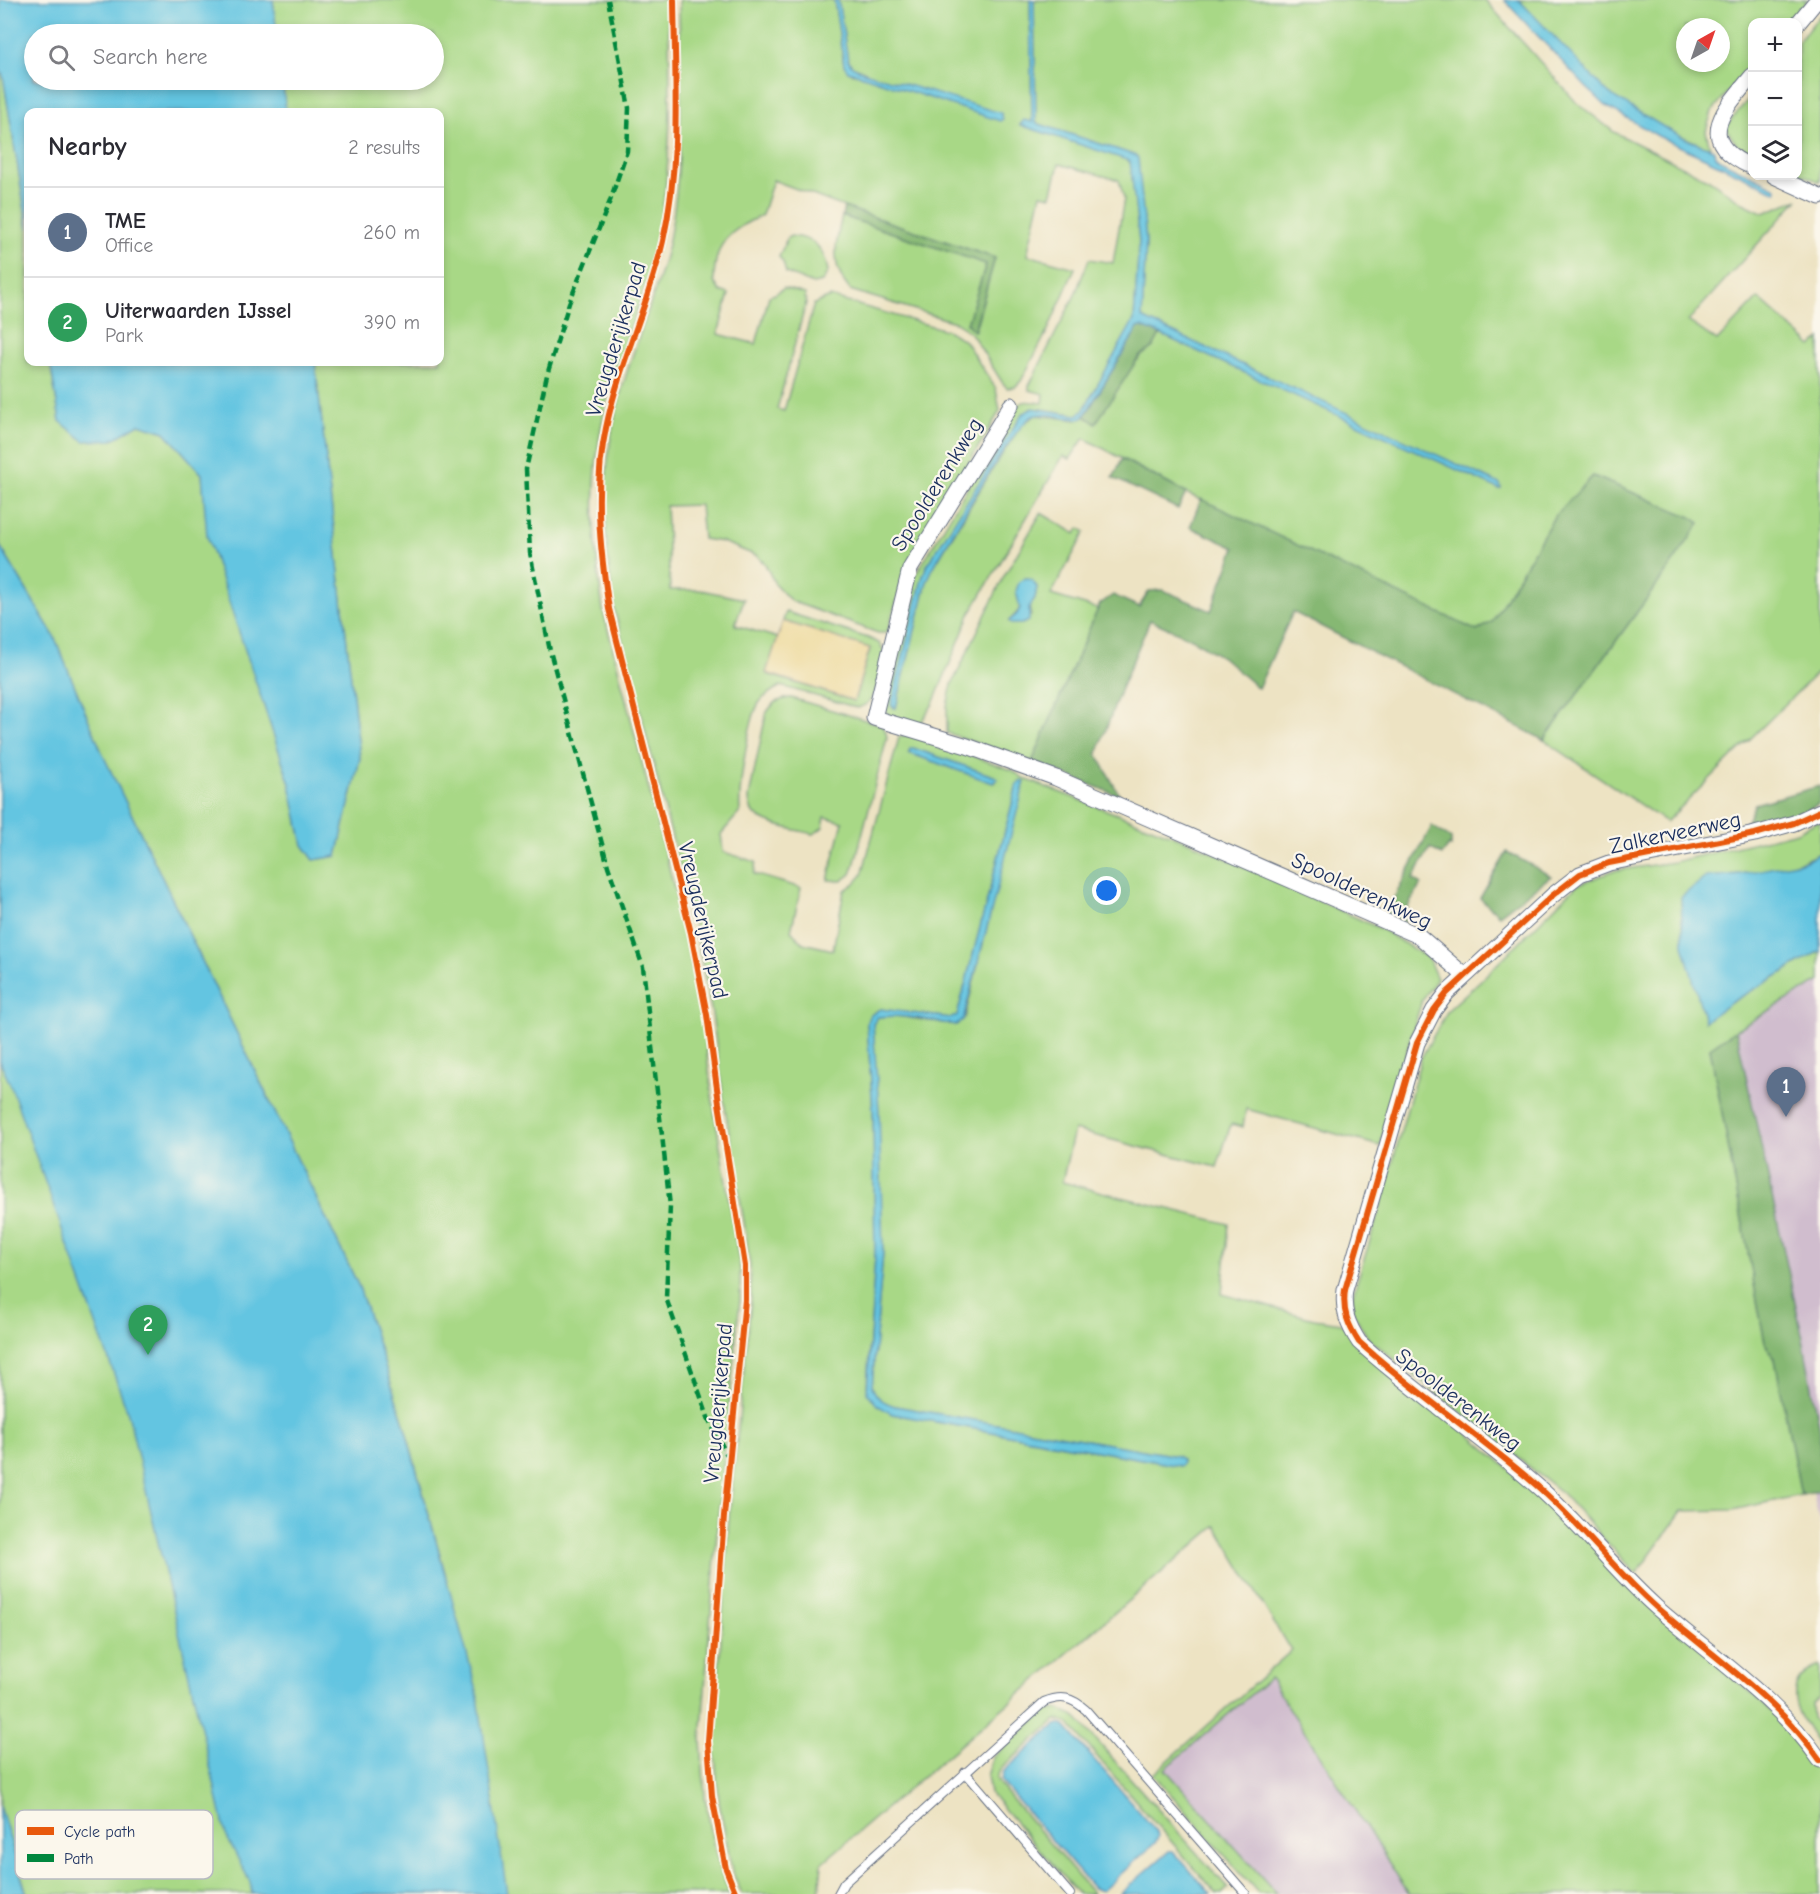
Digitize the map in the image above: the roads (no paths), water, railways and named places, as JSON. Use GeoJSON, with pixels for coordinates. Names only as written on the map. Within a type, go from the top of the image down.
{"type":"FeatureCollection","features":[{"type":"Feature","properties":{"kind":"street"},"geometry":{"type":"LineString","coordinates":[[1800,18],[1816,0]]}},
{"type":"Feature","properties":{"kind":"street"},"geometry":{"type":"LineString","coordinates":[[1748,81],[1724,112],[1718,129],[1718,139],[1738,161],[1748,165]]}},
{"type":"Feature","properties":{"kind":"street"},"geometry":{"type":"LineString","coordinates":[[1783,180],[1820,197]]}},
{"type":"Feature","properties":{"kind":"street","name":"Spoolderenkweg"},"geometry":{"type":"LineString","coordinates":[[1011,405],[910,569],[874,718],[967,746],[1056,778],[1419,936],[1464,975],[1434,1010],[1417,1043],[1345,1290],[1343,1303],[1349,1327],[1359,1342],[1374,1356],[1536,1484],[1570,1516],[1639,1593],[1775,1708],[1810,1745],[1820,1760]]}},
{"type":"Feature","properties":{"kind":"street","name":"Zalkerveerweg"},"geometry":{"type":"LineString","coordinates":[[1464,975],[1553,895],[1580,874],[1608,863],[1755,834],[1794,823],[1820,811]]}},
{"type":"Feature","properties":{"kind":"lane"},"geometry":{"type":"LineString","coordinates":[[838,1894],[844,1883],[965,1772],[1044,1702],[1057,1697],[1074,1700],[1086,1710],[1246,1894]]}},
{"type":"Feature","properties":{"kind":"lane"},"geometry":{"type":"LineString","coordinates":[[965,1772],[1070,1894]]}},
{"type":"Feature","properties":{"kind":"water"},"geometry":{"type":"Polygon","coordinates":[[[0,0],[273,0],[276,24],[24,24],[24,90],[283,90],[286,108],[24,108],[24,205],[3,76],[0,70],[0,0]]]}},
{"type":"Feature","properties":{"kind":"water"},"geometry":{"type":"Polygon","coordinates":[[[834,0],[838,0],[848,60],[852,66],[864,72],[1001,113],[1003,119],[1000,121],[848,71],[844,65],[834,0]]]}},
{"type":"Feature","properties":{"kind":"water"},"geometry":{"type":"Polygon","coordinates":[[[1030,0],[1034,0],[1036,123],[1138,158],[1146,241],[1142,318],[1500,484],[1501,488],[1160,334],[1142,327],[1138,328],[1083,418],[1071,419],[1045,414],[1033,416],[1024,423],[997,460],[927,581],[896,708],[894,708],[891,705],[926,567],[1022,414],[1033,408],[1077,415],[1083,411],[1134,320],[1139,241],[1130,161],[1020,125],[1024,120],[1032,122],[1030,0]]]}},
{"type":"Feature","properties":{"kind":"water"},"geometry":{"type":"Polygon","coordinates":[[[1504,0],[1519,0],[1609,94],[1667,129],[1713,149],[1722,161],[1748,174],[1748,179],[1658,136],[1606,106],[1504,0]]]}},
{"type":"Feature","properties":{"kind":"water"},"geometry":{"type":"Polygon","coordinates":[[[1751,180],[1761,180],[1775,187],[1776,192],[1751,180]]]}},
{"type":"Feature","properties":{"kind":"water"},"geometry":{"type":"Polygon","coordinates":[[[51,366],[315,366],[360,758],[337,856],[314,860],[303,845],[290,784],[207,536],[202,474],[165,432],[139,424],[112,440],[84,441],[60,421],[51,366]]]}},
{"type":"Feature","properties":{"kind":"water"},"geometry":{"type":"Polygon","coordinates":[[[0,546],[54,636],[103,755],[359,1287],[403,1420],[477,1691],[507,1894],[252,1894],[250,1882],[226,1835],[128,1413],[10,1084],[0,1062],[0,546]]]}},
{"type":"Feature","properties":{"kind":"water"},"geometry":{"type":"Polygon","coordinates":[[[1025,578],[1032,580],[1037,587],[1035,598],[1029,607],[1029,621],[1022,624],[1011,624],[1009,621],[1020,608],[1016,591],[1019,582],[1025,578]]]}},
{"type":"Feature","properties":{"kind":"water"},"geometry":{"type":"Polygon","coordinates":[[[913,748],[998,779],[993,783],[909,753],[913,748]]]}},
{"type":"Feature","properties":{"kind":"water"},"geometry":{"type":"Polygon","coordinates":[[[1025,781],[963,1020],[956,1025],[917,1018],[888,1016],[878,1017],[873,1024],[879,1110],[883,1252],[872,1386],[881,1399],[895,1406],[1177,1456],[1182,1460],[1180,1466],[892,1414],[877,1405],[867,1393],[875,1256],[873,1111],[867,1023],[871,1015],[880,1009],[951,1018],[957,1016],[1017,785],[1025,781]]]}},
{"type":"Feature","properties":{"kind":"water"},"geometry":{"type":"Polygon","coordinates":[[[1820,853],[1820,951],[1732,1002],[1705,1021],[1683,945],[1681,897],[1706,877],[1741,874],[1806,861],[1820,853]]]}},
{"type":"Feature","properties":{"kind":"water"},"geometry":{"type":"Polygon","coordinates":[[[1056,1725],[1065,1726],[1157,1832],[1158,1837],[1155,1843],[1102,1891],[1093,1888],[1001,1781],[1003,1772],[1056,1725]]]}},
{"type":"Feature","properties":{"kind":"water"},"geometry":{"type":"Polygon","coordinates":[[[0,1806],[15,1856],[15,1879],[22,1879],[27,1894],[0,1894],[0,1806]]]}},
{"type":"Feature","properties":{"kind":"water"},"geometry":{"type":"Polygon","coordinates":[[[1169,1851],[1173,1851],[1211,1894],[1120,1894],[1169,1851]]]}},
{"type":"Feature","properties":{"kind":"place","name":"TME"},"geometry":{"type":"Point","coordinates":[1786,1117]}},
{"type":"Feature","properties":{"kind":"place","name":"Uiterwaarden IJssel"},"geometry":{"type":"Point","coordinates":[148,1355]}}]}
